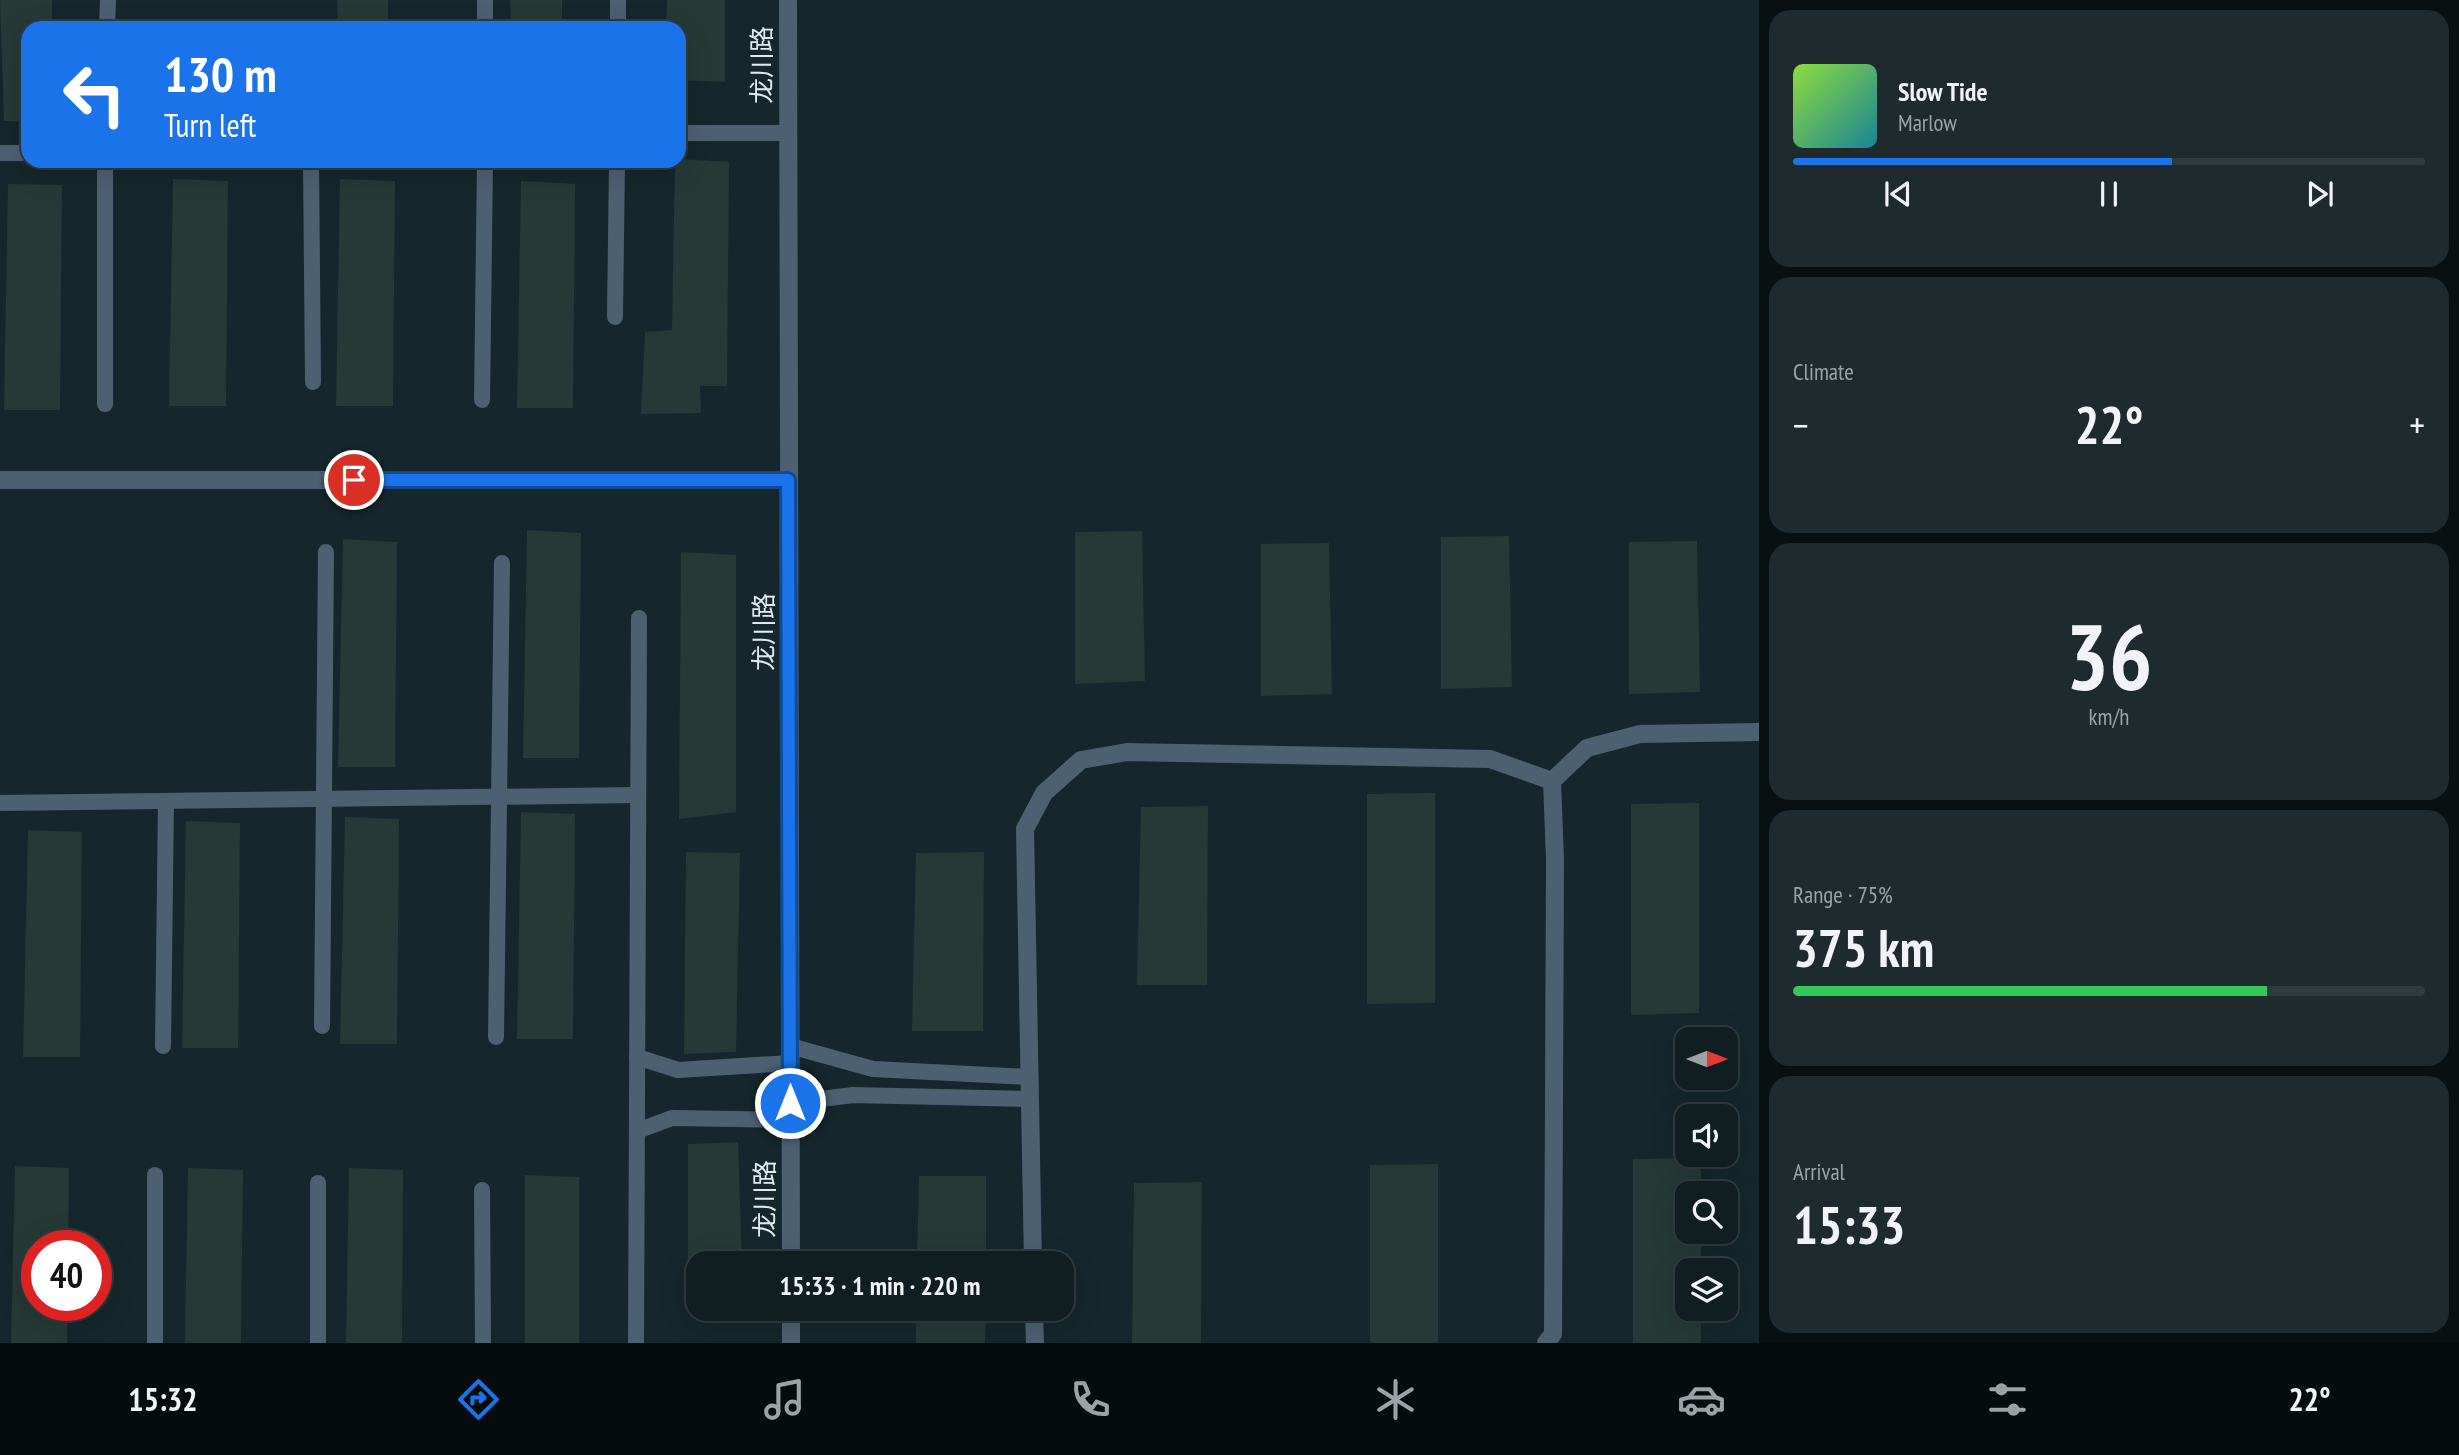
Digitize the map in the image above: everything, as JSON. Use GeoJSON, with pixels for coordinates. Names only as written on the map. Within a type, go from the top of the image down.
{"type":"FeatureCollection","features":[{"type":"Feature","properties":{"kind":"street","name":"龙川路"},"geometry":{"type":"LineString","coordinates":[[788,0],[791,1251]]}},
{"type":"Feature","properties":{"kind":"street"},"geometry":{"type":"LineString","coordinates":[[0,480],[788,480]]}},
{"type":"Feature","properties":{"kind":"street"},"geometry":{"type":"LineString","coordinates":[[1546,1343],[1553,1334],[1555,860],[1552,781],[1587,748],[1640,734],[1759,732]]}},
{"type":"Feature","properties":{"kind":"street"},"geometry":{"type":"LineString","coordinates":[[1033,1251],[1025,829],[1044,793],[1081,760],[1127,752],[1490,760],[1552,781]]}},
{"type":"Feature","properties":{"kind":"street"},"geometry":{"type":"LineString","coordinates":[[791,1321],[791,1343]]}},
{"type":"Feature","properties":{"kind":"street"},"geometry":{"type":"LineString","coordinates":[[1034,1321],[1035,1343]]}},
{"type":"Feature","properties":{"kind":"lane"},"geometry":{"type":"LineString","coordinates":[[107,21],[108,0]]}},
{"type":"Feature","properties":{"kind":"lane"},"geometry":{"type":"LineString","coordinates":[[485,0],[485,21]]}},
{"type":"Feature","properties":{"kind":"lane"},"geometry":{"type":"LineString","coordinates":[[618,0],[618,21]]}},
{"type":"Feature","properties":{"kind":"lane"},"geometry":{"type":"LineString","coordinates":[[686,133],[788,133]]}},
{"type":"Feature","properties":{"kind":"lane"},"geometry":{"type":"LineString","coordinates":[[0,153],[21,153]]}},
{"type":"Feature","properties":{"kind":"lane"},"geometry":{"type":"LineString","coordinates":[[105,168],[105,404]]}},
{"type":"Feature","properties":{"kind":"lane"},"geometry":{"type":"LineString","coordinates":[[311,168],[313,382]]}},
{"type":"Feature","properties":{"kind":"lane"},"geometry":{"type":"LineString","coordinates":[[482,400],[485,168]]}},
{"type":"Feature","properties":{"kind":"lane"},"geometry":{"type":"LineString","coordinates":[[615,317],[617,168]]}},
{"type":"Feature","properties":{"kind":"lane"},"geometry":{"type":"LineString","coordinates":[[322,1026],[326,552]]}},
{"type":"Feature","properties":{"kind":"lane"},"geometry":{"type":"LineString","coordinates":[[496,1037],[502,563]]}},
{"type":"Feature","properties":{"kind":"lane"},"geometry":{"type":"LineString","coordinates":[[636,1343],[639,618]]}},
{"type":"Feature","properties":{"kind":"lane"},"geometry":{"type":"LineString","coordinates":[[0,803],[638,794]]}},
{"type":"Feature","properties":{"kind":"lane"},"geometry":{"type":"LineString","coordinates":[[163,1046],[166,801]]}},
{"type":"Feature","properties":{"kind":"lane"},"geometry":{"type":"LineString","coordinates":[[637,1057],[678,1070],[790,1055],[873,1069],[1029,1077]]}},
{"type":"Feature","properties":{"kind":"lane"},"geometry":{"type":"LineString","coordinates":[[637,1131],[672,1118],[790,1111],[853,1095],[1030,1099]]}},
{"type":"Feature","properties":{"kind":"lane"},"geometry":{"type":"LineString","coordinates":[[155,1175],[155,1343]]}},
{"type":"Feature","properties":{"kind":"lane"},"geometry":{"type":"LineString","coordinates":[[318,1184],[318,1343]]}},
{"type":"Feature","properties":{"kind":"lane"},"geometry":{"type":"LineString","coordinates":[[482,1190],[483,1343]]}},
{"type":"Feature","properties":{"kind":"building"},"geometry":{"type":"Polygon","coordinates":[[[0,0],[52,0],[52,21],[21,21],[21,122],[4,121],[0,0]]]}},
{"type":"Feature","properties":{"kind":"building"},"geometry":{"type":"Polygon","coordinates":[[[337,0],[388,0],[388,21],[338,21],[337,0]]]}},
{"type":"Feature","properties":{"kind":"building"},"geometry":{"type":"Polygon","coordinates":[[[510,0],[562,0],[562,21],[511,21],[510,0]]]}},
{"type":"Feature","properties":{"kind":"building"},"geometry":{"type":"Polygon","coordinates":[[[667,0],[725,0],[725,82],[686,80],[686,21],[666,21],[667,0]]]}},
{"type":"Feature","properties":{"kind":"building"},"geometry":{"type":"Polygon","coordinates":[[[686,159],[729,162],[727,386],[700,386],[701,413],[641,414],[645,332],[672,330],[675,168],[686,168],[686,159]]]}},
{"type":"Feature","properties":{"kind":"building"},"geometry":{"type":"Polygon","coordinates":[[[173,179],[228,181],[226,406],[169,406],[173,179]]]}},
{"type":"Feature","properties":{"kind":"building"},"geometry":{"type":"Polygon","coordinates":[[[340,179],[395,181],[393,406],[336,406],[340,179]]]}},
{"type":"Feature","properties":{"kind":"building"},"geometry":{"type":"Polygon","coordinates":[[[521,181],[575,184],[573,408],[517,408],[521,181]]]}},
{"type":"Feature","properties":{"kind":"building"},"geometry":{"type":"Polygon","coordinates":[[[8,184],[62,185],[60,410],[4,410],[8,184]]]}},
{"type":"Feature","properties":{"kind":"building"},"geometry":{"type":"Polygon","coordinates":[[[527,530],[581,533],[579,758],[523,758],[527,530]]]}},
{"type":"Feature","properties":{"kind":"building"},"geometry":{"type":"Polygon","coordinates":[[[1142,531],[1145,681],[1075,684],[1075,532],[1142,531]]]}},
{"type":"Feature","properties":{"kind":"building"},"geometry":{"type":"Polygon","coordinates":[[[1509,536],[1512,687],[1441,689],[1441,537],[1509,536]]]}},
{"type":"Feature","properties":{"kind":"building"},"geometry":{"type":"Polygon","coordinates":[[[343,539],[397,542],[395,767],[338,767],[343,539]]]}},
{"type":"Feature","properties":{"kind":"building"},"geometry":{"type":"Polygon","coordinates":[[[1697,541],[1700,692],[1629,694],[1629,542],[1697,541]]]}},
{"type":"Feature","properties":{"kind":"building"},"geometry":{"type":"Polygon","coordinates":[[[1329,543],[1332,694],[1261,696],[1261,544],[1329,543]]]}},
{"type":"Feature","properties":{"kind":"building"},"geometry":{"type":"Polygon","coordinates":[[[681,552],[736,555],[736,812],[679,819],[681,552]]]}},
{"type":"Feature","properties":{"kind":"building"},"geometry":{"type":"Polygon","coordinates":[[[1435,793],[1435,1003],[1367,1004],[1367,794],[1435,793]]]}},
{"type":"Feature","properties":{"kind":"building"},"geometry":{"type":"Polygon","coordinates":[[[1699,803],[1699,1013],[1631,1015],[1631,804],[1699,803]]]}},
{"type":"Feature","properties":{"kind":"building"},"geometry":{"type":"Polygon","coordinates":[[[1208,806],[1207,985],[1137,985],[1141,807],[1208,806]]]}},
{"type":"Feature","properties":{"kind":"building"},"geometry":{"type":"Polygon","coordinates":[[[521,812],[575,814],[573,1039],[517,1039],[521,812]]]}},
{"type":"Feature","properties":{"kind":"building"},"geometry":{"type":"Polygon","coordinates":[[[345,817],[399,819],[397,1044],[340,1044],[345,817]]]}},
{"type":"Feature","properties":{"kind":"building"},"geometry":{"type":"Polygon","coordinates":[[[186,821],[240,823],[238,1048],[182,1048],[186,821]]]}},
{"type":"Feature","properties":{"kind":"building"},"geometry":{"type":"Polygon","coordinates":[[[28,830],[82,832],[80,1057],[23,1057],[28,830]]]}},
{"type":"Feature","properties":{"kind":"building"},"geometry":{"type":"Polygon","coordinates":[[[686,852],[740,853],[736,1052],[684,1054],[686,852]]]}},
{"type":"Feature","properties":{"kind":"building"},"geometry":{"type":"Polygon","coordinates":[[[984,852],[983,1031],[912,1031],[916,853],[984,852]]]}},
{"type":"Feature","properties":{"kind":"building"},"geometry":{"type":"Polygon","coordinates":[[[738,1142],[742,1251],[688,1251],[688,1144],[738,1142]]]}},
{"type":"Feature","properties":{"kind":"building"},"geometry":{"type":"Polygon","coordinates":[[[1675,1158],[1675,1167],[1701,1167],[1701,1181],[1675,1181],[1675,1244],[1701,1244],[1701,1258],[1675,1258],[1675,1321],[1701,1321],[1701,1343],[1633,1343],[1633,1159],[1675,1158]]]}},
{"type":"Feature","properties":{"kind":"building"},"geometry":{"type":"Polygon","coordinates":[[[1438,1164],[1438,1343],[1370,1343],[1370,1165],[1438,1164]]]}},
{"type":"Feature","properties":{"kind":"building"},"geometry":{"type":"Polygon","coordinates":[[[15,1166],[69,1168],[68,1230],[21,1230],[21,1321],[68,1321],[67,1343],[11,1343],[15,1166]]]}},
{"type":"Feature","properties":{"kind":"building"},"geometry":{"type":"Polygon","coordinates":[[[188,1168],[243,1170],[241,1343],[185,1343],[188,1168]]]}},
{"type":"Feature","properties":{"kind":"building"},"geometry":{"type":"Polygon","coordinates":[[[349,1168],[403,1170],[402,1343],[346,1343],[349,1168]]]}},
{"type":"Feature","properties":{"kind":"building"},"geometry":{"type":"Polygon","coordinates":[[[525,1175],[579,1177],[579,1343],[525,1343],[525,1175]]]}},
{"type":"Feature","properties":{"kind":"building"},"geometry":{"type":"Polygon","coordinates":[[[919,1176],[986,1176],[986,1251],[917,1251],[919,1176]]]}},
{"type":"Feature","properties":{"kind":"building"},"geometry":{"type":"Polygon","coordinates":[[[1202,1182],[1201,1343],[1132,1343],[1134,1183],[1202,1182]]]}},
{"type":"Feature","properties":{"kind":"building"},"geometry":{"type":"Polygon","coordinates":[[[916,1321],[986,1321],[985,1343],[916,1343],[916,1321]]]}},
{"type":"Feature","properties":{"kind":"route"},"geometry":{"type":"LineString","coordinates":[[354,480],[788,480],[790,1103]]}}]}
